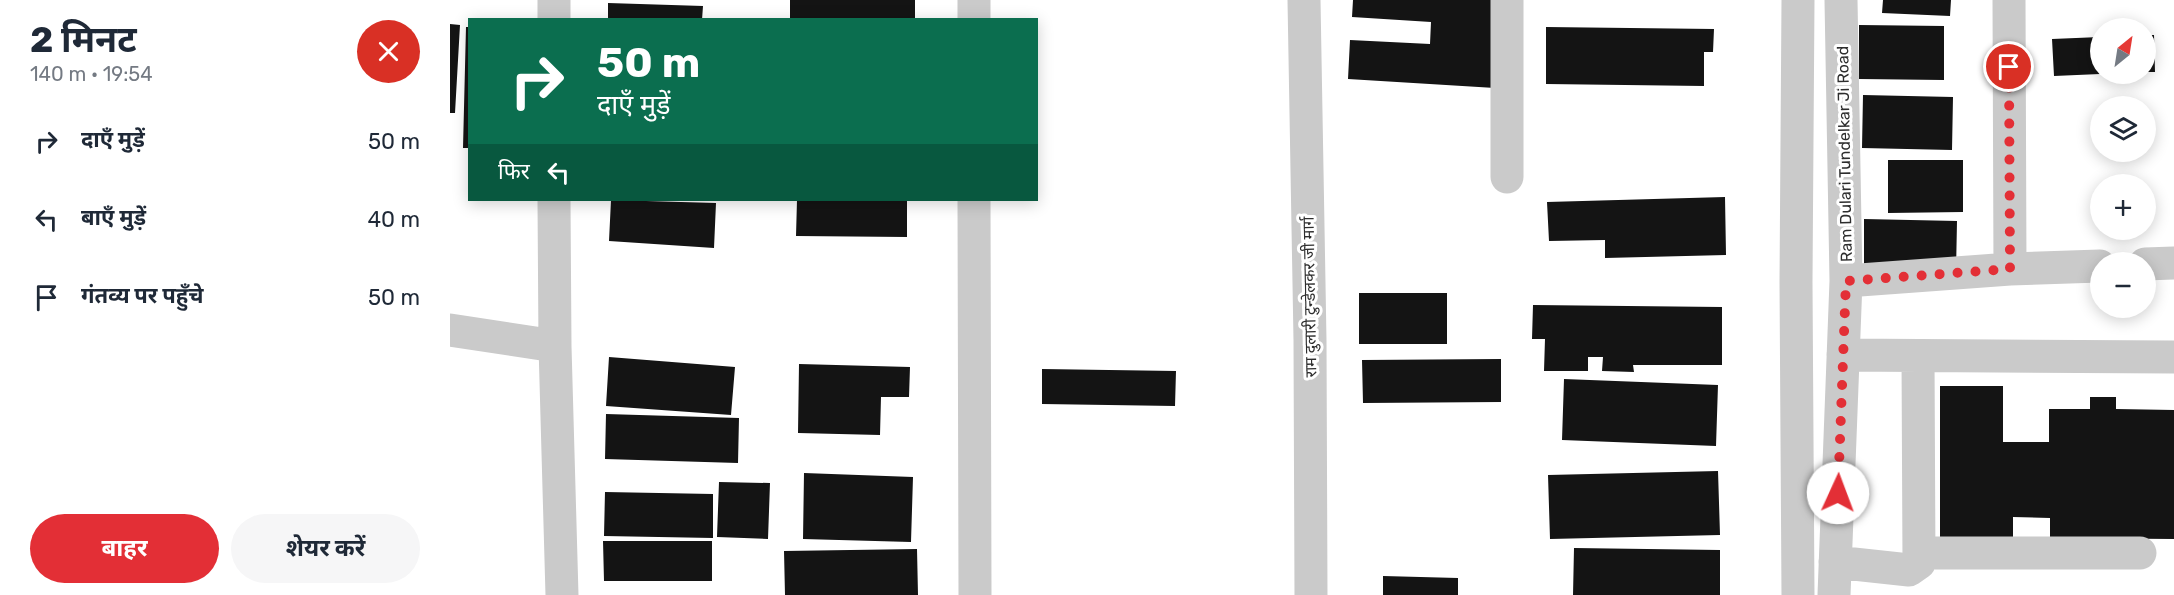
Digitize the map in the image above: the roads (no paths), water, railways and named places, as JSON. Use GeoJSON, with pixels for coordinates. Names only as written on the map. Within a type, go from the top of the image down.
{"type":"FeatureCollection","features":[{"type":"Feature","properties":{"kind":"street"},"geometry":{"type":"LineString","coordinates":[[554,0],[554,18]]}},
{"type":"Feature","properties":{"kind":"street"},"geometry":{"type":"LineString","coordinates":[[974,0],[974,18]]}},
{"type":"Feature","properties":{"kind":"street","name":"राम दुलारी टुन्डेलकर जी मार्ग"},"geometry":{"type":"LineString","coordinates":[[1304,0],[1310,340],[1311,595]]}},
{"type":"Feature","properties":{"kind":"street"},"geometry":{"type":"LineString","coordinates":[[1507,177],[1508,0]]}},
{"type":"Feature","properties":{"kind":"street"},"geometry":{"type":"LineString","coordinates":[[1798,0],[1796,282],[1798,595]]}},
{"type":"Feature","properties":{"kind":"street","name":"Ram Dulari Tundelkar Ji Road"},"geometry":{"type":"LineString","coordinates":[[1834,595],[1846,281],[1841,0]]}},
{"type":"Feature","properties":{"kind":"street"},"geometry":{"type":"LineString","coordinates":[[2009,0],[2010,269]]}},
{"type":"Feature","properties":{"kind":"street"},"geometry":{"type":"LineString","coordinates":[[554,201],[555,346],[562,595]]}},
{"type":"Feature","properties":{"kind":"street"},"geometry":{"type":"LineString","coordinates":[[974,201],[975,595]]}},
{"type":"Feature","properties":{"kind":"street"},"geometry":{"type":"LineString","coordinates":[[2156,264],[2174,263]]}},
{"type":"Feature","properties":{"kind":"street"},"geometry":{"type":"LineString","coordinates":[[1846,281],[2010,269],[2090,266]]}},
{"type":"Feature","properties":{"kind":"street"},"geometry":{"type":"LineString","coordinates":[[450,330],[555,346]]}},
{"type":"Feature","properties":{"kind":"street"},"geometry":{"type":"LineString","coordinates":[[1843,356],[2174,357]]}},
{"type":"Feature","properties":{"kind":"street"},"geometry":{"type":"LineString","coordinates":[[1835,562],[1909,570],[1919,563],[1918,356]]}},
{"type":"Feature","properties":{"kind":"street"},"geometry":{"type":"LineString","coordinates":[[1919,553],[2140,553]]}}]}
